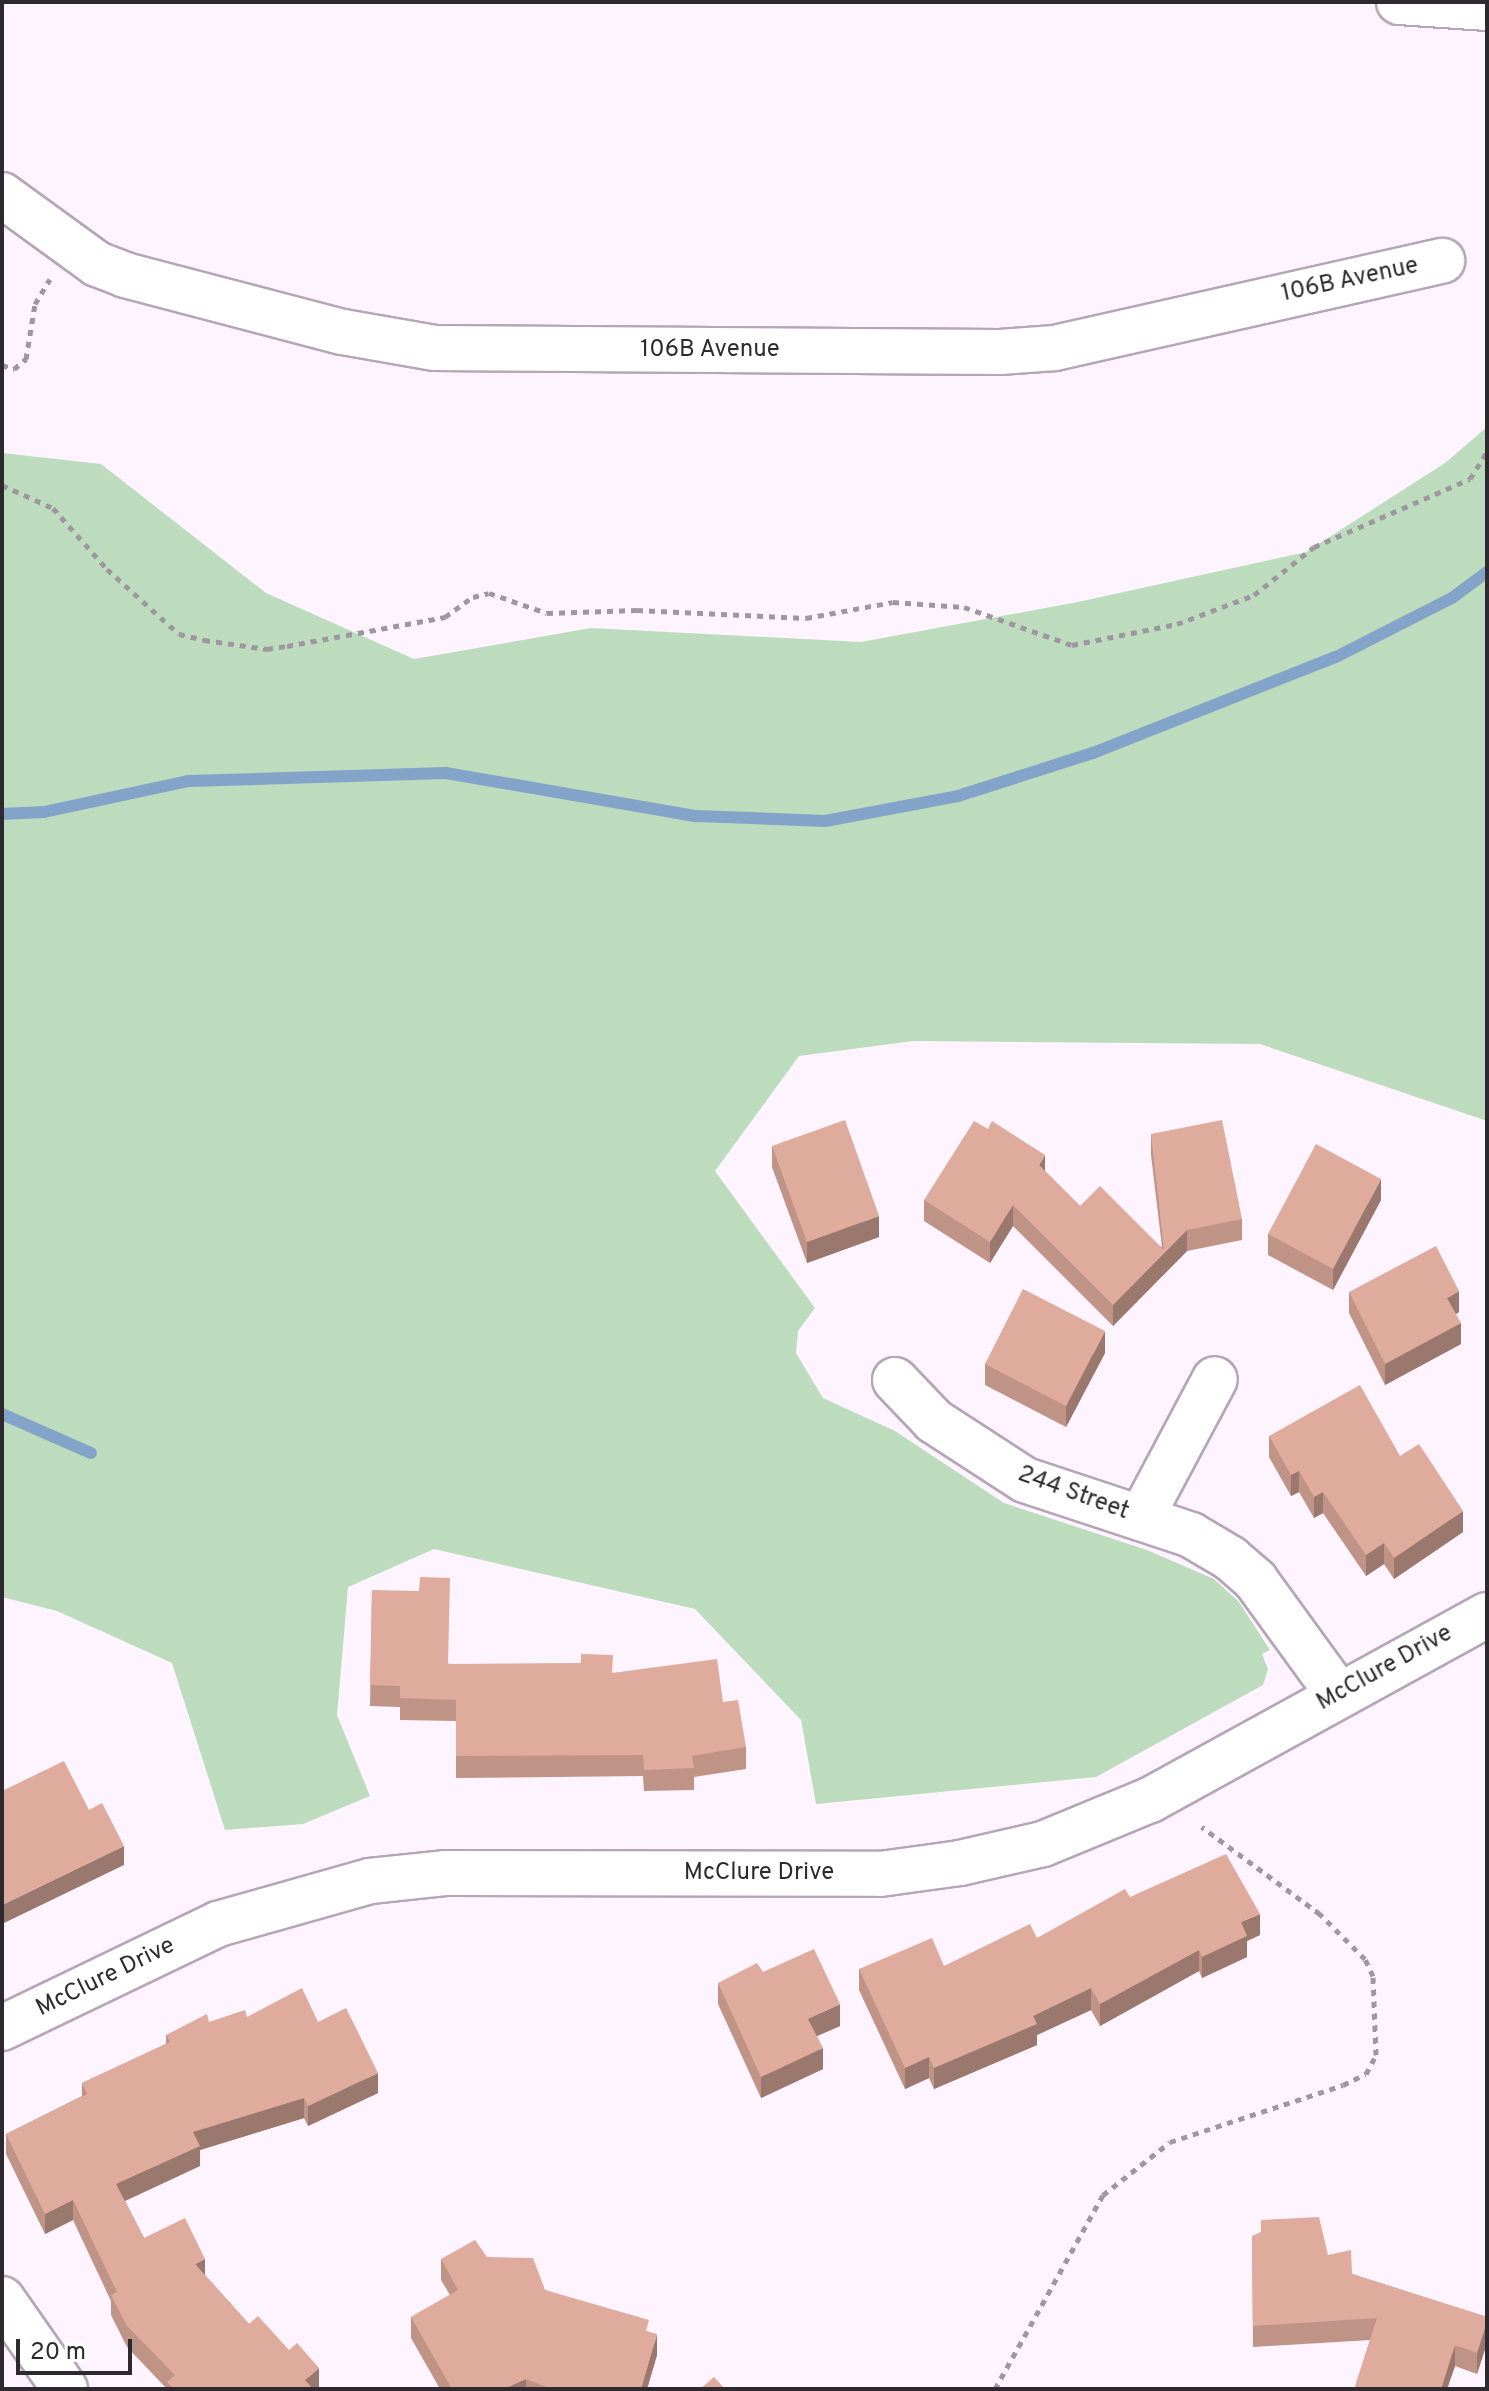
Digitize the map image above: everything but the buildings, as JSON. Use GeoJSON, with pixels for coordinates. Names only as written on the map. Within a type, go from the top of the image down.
{"type":"FeatureCollection","features":[{"type":"Feature","properties":{"kind":"street"},"geometry":{"type":"LineString","coordinates":[[1399,2],[1487,8]]}},
{"type":"Feature","properties":{"kind":"street","name":"106B Avenue"},"geometry":{"type":"LineString","coordinates":[[2,195],[97,264],[125,275],[343,332],[435,348],[1000,352],[1055,348],[1442,261]]}},
{"type":"Feature","properties":{"kind":"street","name":"244 Street"},"geometry":{"type":"LineString","coordinates":[[1141,1518],[1215,1379]]}},
{"type":"Feature","properties":{"kind":"street","name":"244 Street"},"geometry":{"type":"LineString","coordinates":[[895,1380],[934,1421],[977,1454],[1025,1480],[1191,1535],[1239,1565],[1256,1581],[1338,1694]]}},
{"type":"Feature","properties":{"kind":"street","name":"McClure Drive"},"geometry":{"type":"LineString","coordinates":[[2,2028],[228,1920],[370,1881],[445,1873],[880,1874],[1001,1855],[1128,1811],[1487,1615]]}},
{"type":"Feature","properties":{"kind":"street"},"geometry":{"type":"LineString","coordinates":[[2,2299],[65,2389]]}},
{"type":"Feature","properties":{"kind":"path"},"geometry":{"type":"LineString","coordinates":[[2,365],[14,369],[26,359],[35,304],[54,272]]}},
{"type":"Feature","properties":{"kind":"path"},"geometry":{"type":"LineString","coordinates":[[2,485],[53,508],[107,569],[179,634],[204,640],[267,649],[287,646],[445,617],[473,597],[489,593],[547,613],[637,610],[806,618],[893,602],[964,607],[1072,645],[1177,624],[1254,595],[1314,547],[1470,479],[1487,452]]}},
{"type":"Feature","properties":{"kind":"path"},"geometry":{"type":"LineString","coordinates":[[995,2389],[1103,2195],[1170,2142],[1343,2085],[1366,2074],[1376,2055],[1373,1976],[1365,1959],[1320,1914],[1202,1827]]}},
{"type":"Feature","properties":{"kind":"green space"},"geometry":{"type":"Polygon","coordinates":[[[1487,427],[1487,1121],[1260,1044],[913,1041],[799,1056],[715,1171],[815,1308],[798,1331],[796,1353],[823,1398],[895,1431],[1004,1503],[1147,1550],[1214,1579],[1239,1602],[1270,1650],[1262,1654],[1268,1669],[1263,1685],[1096,1777],[816,1804],[801,1720],[695,1609],[434,1549],[348,1587],[337,1715],[370,1796],[303,1824],[225,1830],[172,1663],[57,1611],[2,1597],[2,453],[101,464],[266,593],[414,659],[591,628],[861,642],[1078,602],[1306,552],[1445,463],[1487,427]]]}},
{"type":"Feature","properties":{"kind":"waterway"},"geometry":{"type":"LineString","coordinates":[[2,814],[44,812],[189,781],[446,773],[696,816],[825,821],[958,796],[1093,753],[1336,657],[1452,598],[1487,572]]}},
{"type":"Feature","properties":{"kind":"waterway"},"geometry":{"type":"LineString","coordinates":[[2,1414],[91,1453]]}}]}
